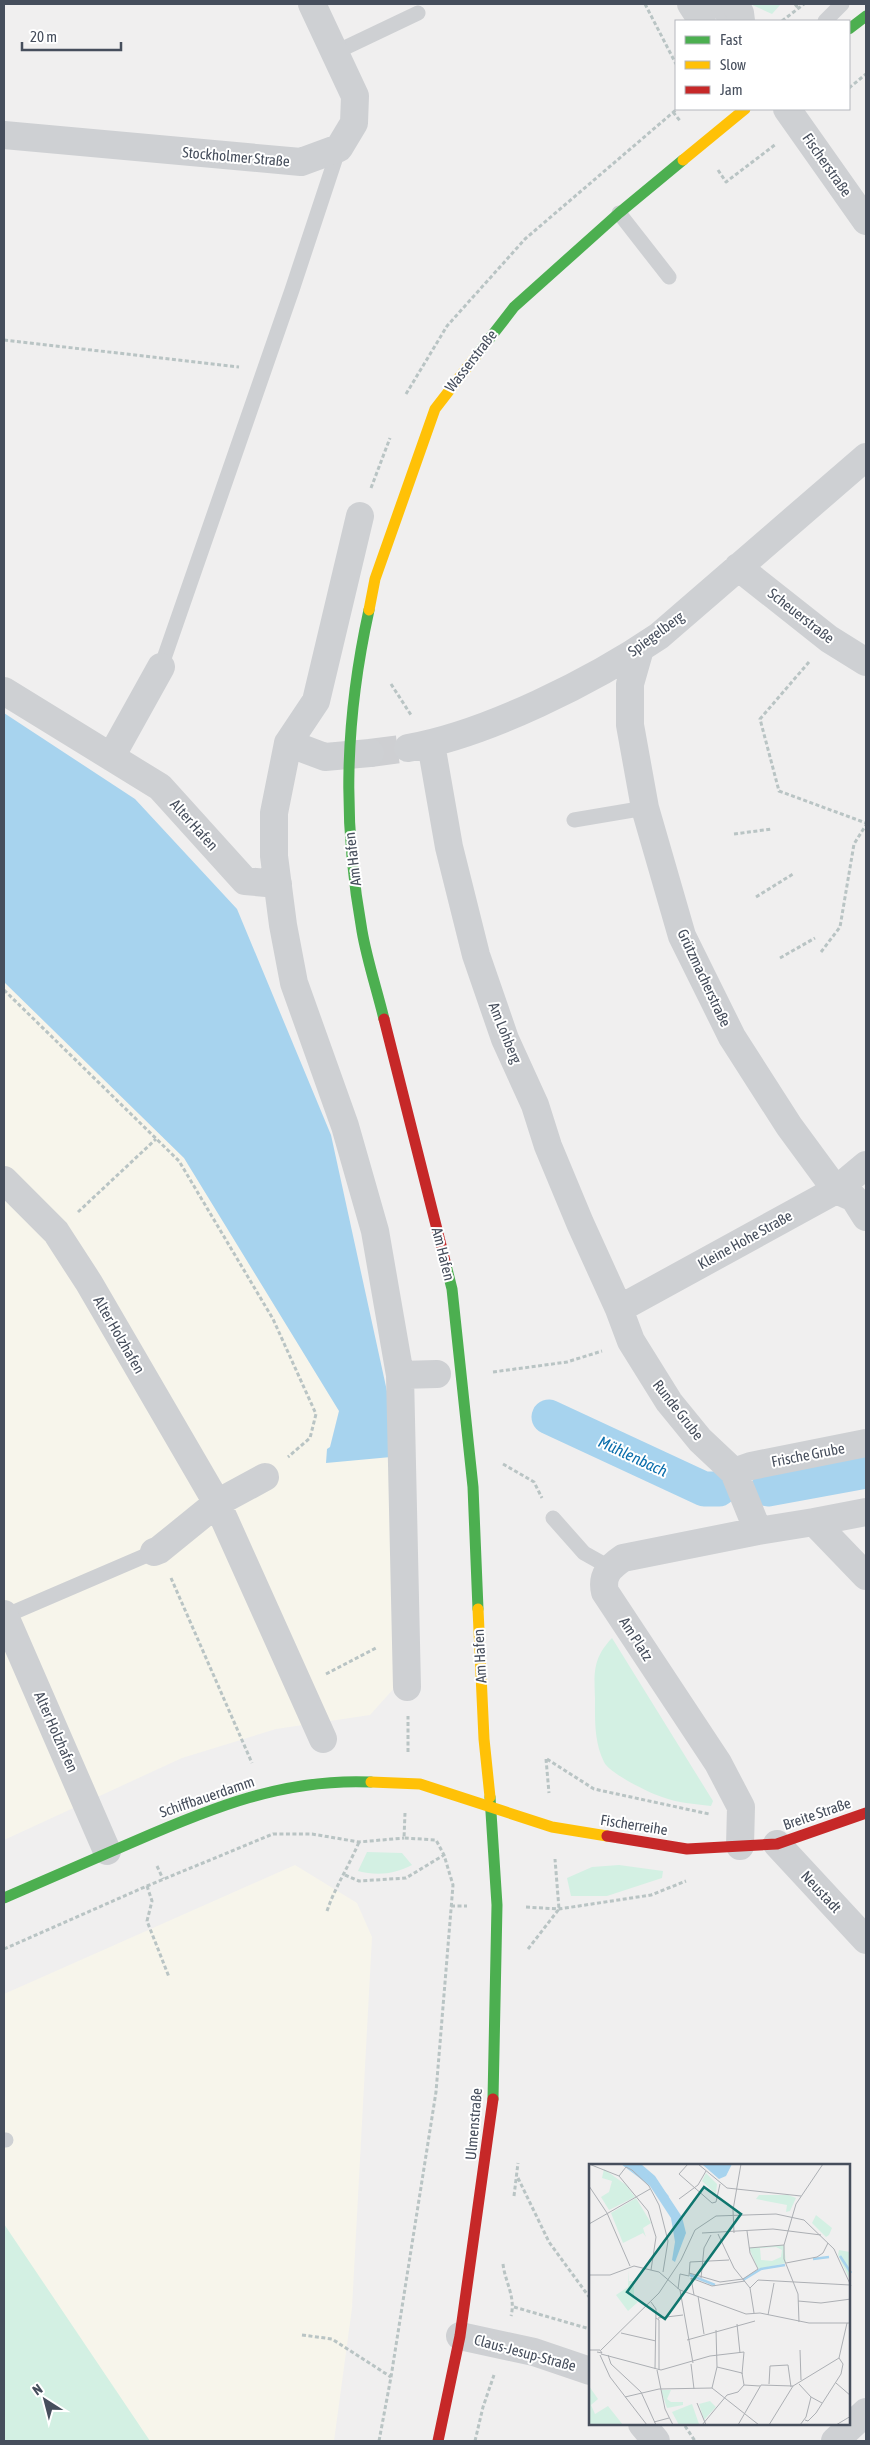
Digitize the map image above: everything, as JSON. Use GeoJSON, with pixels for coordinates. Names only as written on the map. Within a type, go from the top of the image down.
{"type":"FeatureCollection","features":[{"type":"Feature","properties":{"kind":"street"},"geometry":{"type":"LineString","coordinates":[[312,4],[355,96],[354,123],[339,148]]}},
{"type":"Feature","properties":{"kind":"street"},"geometry":{"type":"LineString","coordinates":[[691,4],[701,20]]}},
{"type":"Feature","properties":{"kind":"street"},"geometry":{"type":"LineString","coordinates":[[735,4],[740,13],[741,20]]}},
{"type":"Feature","properties":{"kind":"street"},"geometry":{"type":"LineString","coordinates":[[850,28],[866,16]]}},
{"type":"Feature","properties":{"kind":"street","name":"Wasserstraße"},"geometry":{"type":"LineString","coordinates":[[352,710],[364,631],[375,579],[435,409],[514,307],[619,213],[744,110]]}},
{"type":"Feature","properties":{"kind":"street","name":"Fischerstraße"},"geometry":{"type":"LineString","coordinates":[[794,118],[866,221]]}},
{"type":"Feature","properties":{"kind":"street","name":"Stockholmer Straße"},"geometry":{"type":"LineString","coordinates":[[4,135],[301,162],[339,148]]}},
{"type":"Feature","properties":{"kind":"street","name":"Spiegelberg"},"geometry":{"type":"LineString","coordinates":[[419,746],[491,724],[556,694],[640,649],[659,636],[866,457]]}},
{"type":"Feature","properties":{"kind":"street"},"geometry":{"type":"LineString","coordinates":[[360,516],[316,702],[288,743],[274,813],[274,856],[283,925],[294,982],[345,1126],[375,1231],[400,1374],[401,1635],[407,1687]]}},
{"type":"Feature","properties":{"kind":"street","name":"Scheuerstraße"},"geometry":{"type":"LineString","coordinates":[[738,567],[829,639],[866,662]]}},
{"type":"Feature","properties":{"kind":"street","name":"Grützmacherstraße"},"geometry":{"type":"LineString","coordinates":[[640,649],[630,684],[630,725],[645,808],[682,936],[732,1037],[790,1126],[836,1190]]}},
{"type":"Feature","properties":{"kind":"street"},"geometry":{"type":"LineString","coordinates":[[110,757],[161,666]]}},
{"type":"Feature","properties":{"kind":"street","name":"Alter Hafen"},"geometry":{"type":"LineString","coordinates":[[4,691],[160,787],[245,881],[278,884]]}},
{"type":"Feature","properties":{"kind":"street","name":"Am Hafen"},"geometry":{"type":"LineString","coordinates":[[352,710],[359,754],[349,826],[362,931],[452,1289],[473,1487],[484,1738],[491,1806]]}},
{"type":"Feature","properties":{"kind":"street"},"geometry":{"type":"LineString","coordinates":[[288,743],[325,756],[359,754]]}},
{"type":"Feature","properties":{"kind":"street","name":"Am Lohberg"},"geometry":{"type":"LineString","coordinates":[[419,746],[449,846],[476,956],[505,1039],[535,1105],[548,1146],[600,1271],[619,1309]]}},
{"type":"Feature","properties":{"kind":"street","name":"Kleine Hohe Straße"},"geometry":{"type":"LineString","coordinates":[[619,1309],[836,1190],[866,1165]]}},
{"type":"Feature","properties":{"kind":"street","name":"Alter Holzhafen"},"geometry":{"type":"LineString","coordinates":[[4,1180],[56,1232],[94,1291],[217,1503],[323,1739]]}},
{"type":"Feature","properties":{"kind":"street"},"geometry":{"type":"LineString","coordinates":[[836,1190],[854,1198],[866,1217]]}},
{"type":"Feature","properties":{"kind":"street","name":"Runde Grube"},"geometry":{"type":"LineString","coordinates":[[619,1309],[631,1341],[669,1402],[700,1440],[742,1469],[747,1527]]}},
{"type":"Feature","properties":{"kind":"street"},"geometry":{"type":"LineString","coordinates":[[400,1374],[437,1374]]}},
{"type":"Feature","properties":{"kind":"street","name":"Frische Grube"},"geometry":{"type":"LineString","coordinates":[[742,1469],[866,1443]]}},
{"type":"Feature","properties":{"kind":"street"},"geometry":{"type":"LineString","coordinates":[[156,1551],[217,1503],[264,1478]]}},
{"type":"Feature","properties":{"kind":"street"},"geometry":{"type":"LineString","coordinates":[[609,1567],[623,1558],[747,1527],[814,1522],[866,1512]]}},
{"type":"Feature","properties":{"kind":"street"},"geometry":{"type":"LineString","coordinates":[[814,1522],[866,1576]]}},
{"type":"Feature","properties":{"kind":"street","name":"Am Platz"},"geometry":{"type":"LineString","coordinates":[[609,1567],[603,1582],[605,1592],[718,1764],[741,1807],[740,1846]]}},
{"type":"Feature","properties":{"kind":"street","name":"Alter Holzhafen"},"geometry":{"type":"LineString","coordinates":[[4,1615],[10,1643],[107,1851]]}},
{"type":"Feature","properties":{"kind":"street","name":"Schiffbauerdamm"},"geometry":{"type":"LineString","coordinates":[[4,1898],[107,1851],[207,1810],[255,1795],[302,1785],[350,1781],[420,1784],[491,1806]]}},
{"type":"Feature","properties":{"kind":"street","name":"Fischerreihe"},"geometry":{"type":"LineString","coordinates":[[491,1806],[552,1827],[687,1849],[777,1844]]}},
{"type":"Feature","properties":{"kind":"street","name":"Ulmenstraße"},"geometry":{"type":"LineString","coordinates":[[438,2441],[460,2336],[493,2106],[497,1905],[491,1806]]}},
{"type":"Feature","properties":{"kind":"street","name":"Breite Straße"},"geometry":{"type":"LineString","coordinates":[[777,1844],[866,1813]]}},
{"type":"Feature","properties":{"kind":"street","name":"Neustadt"},"geometry":{"type":"LineString","coordinates":[[777,1844],[866,1940]]}},
{"type":"Feature","properties":{"kind":"street","name":"Claus-Jesup-Straße"},"geometry":{"type":"LineString","coordinates":[[460,2336],[542,2355],[589,2371]]}},
{"type":"Feature","properties":{"kind":"street"},"geometry":{"type":"LineString","coordinates":[[835,2441],[866,2412]]}},
{"type":"Feature","properties":{"kind":"street"},"geometry":{"type":"LineString","coordinates":[[643,2425],[656,2441]]}},
{"type":"Feature","properties":{"kind":"lane"},"geometry":{"type":"LineString","coordinates":[[715,4],[725,20]]}},
{"type":"Feature","properties":{"kind":"lane"},"geometry":{"type":"LineString","coordinates":[[826,20],[842,4]]}},
{"type":"Feature","properties":{"kind":"lane"},"geometry":{"type":"LineString","coordinates":[[334,53],[418,12]]}},
{"type":"Feature","properties":{"kind":"lane"},"geometry":{"type":"LineString","coordinates":[[161,666],[265,369],[339,148]]}},
{"type":"Feature","properties":{"kind":"lane"},"geometry":{"type":"LineString","coordinates":[[619,213],[669,277]]}},
{"type":"Feature","properties":{"kind":"lane"},"geometry":{"type":"LineString","coordinates":[[574,820],[645,808]]}},
{"type":"Feature","properties":{"kind":"lane"},"geometry":{"type":"LineString","coordinates":[[553,1518],[584,1554],[609,1567]]}},
{"type":"Feature","properties":{"kind":"lane"},"geometry":{"type":"LineString","coordinates":[[4,1615],[156,1551]]}},
{"type":"Feature","properties":{"kind":"path"},"geometry":{"type":"LineString","coordinates":[[646,4],[675,62]]}},
{"type":"Feature","properties":{"kind":"path"},"geometry":{"type":"LineString","coordinates":[[795,4],[798,8]]}},
{"type":"Feature","properties":{"kind":"path"},"geometry":{"type":"LineString","coordinates":[[783,20],[804,4]]}},
{"type":"Feature","properties":{"kind":"path"},"geometry":{"type":"LineString","coordinates":[[850,87],[866,74]]}},
{"type":"Feature","properties":{"kind":"path"},"geometry":{"type":"LineString","coordinates":[[700,145],[726,182],[794,118]]}},
{"type":"Feature","properties":{"kind":"path"},"geometry":{"type":"LineString","coordinates":[[4,340],[183,362],[265,369]]}},
{"type":"Feature","properties":{"kind":"path"},"geometry":{"type":"LineString","coordinates":[[821,952],[840,927],[854,844],[866,824],[779,791],[760,719],[829,639]]}},
{"type":"Feature","properties":{"kind":"path"},"geometry":{"type":"LineString","coordinates":[[734,834],[772,829]]}},
{"type":"Feature","properties":{"kind":"path"},"geometry":{"type":"LineString","coordinates":[[756,896],[793,874]]}},
{"type":"Feature","properties":{"kind":"path"},"geometry":{"type":"LineString","coordinates":[[780,958],[815,938]]}},
{"type":"Feature","properties":{"kind":"path"},"geometry":{"type":"LineString","coordinates":[[4,990],[179,1161],[273,1319],[316,1414],[310,1438],[264,1478]]}},
{"type":"Feature","properties":{"kind":"path"},"geometry":{"type":"LineString","coordinates":[[56,1232],[156,1139]]}},
{"type":"Feature","properties":{"kind":"path"},"geometry":{"type":"LineString","coordinates":[[486,1372],[567,1362],[631,1341]]}},
{"type":"Feature","properties":{"kind":"path"},"geometry":{"type":"LineString","coordinates":[[498,1461],[534,1482],[553,1518]]}},
{"type":"Feature","properties":{"kind":"path"},"geometry":{"type":"LineString","coordinates":[[156,1551],[252,1763]]}},
{"type":"Feature","properties":{"kind":"path"},"geometry":{"type":"LineString","coordinates":[[298,1687],[401,1635]]}},
{"type":"Feature","properties":{"kind":"path"},"geometry":{"type":"LineString","coordinates":[[404,1838],[409,1734],[407,1687]]}},
{"type":"Feature","properties":{"kind":"path"},"geometry":{"type":"LineString","coordinates":[[546,1759],[594,1789],[708,1814],[741,1807]]}},
{"type":"Feature","properties":{"kind":"path"},"geometry":{"type":"LineString","coordinates":[[4,1949],[273,1834],[302,1833],[359,1842],[404,1838],[436,1840],[444,1855],[453,1885],[436,2092],[391,2377],[379,2441]]}},
{"type":"Feature","properties":{"kind":"path"},"geometry":{"type":"LineString","coordinates":[[327,1911],[334,1891],[345,1875],[359,1842]]}},
{"type":"Feature","properties":{"kind":"path"},"geometry":{"type":"LineString","coordinates":[[345,1875],[359,1881],[406,1878],[444,1855]]}},
{"type":"Feature","properties":{"kind":"path"},"geometry":{"type":"LineString","coordinates":[[559,1909],[651,1895],[695,1878]]}},
{"type":"Feature","properties":{"kind":"path"},"geometry":{"type":"LineString","coordinates":[[148,1886],[152,1901],[148,1921],[169,1978]]}},
{"type":"Feature","properties":{"kind":"path"},"geometry":{"type":"LineString","coordinates":[[517,2178],[549,2242],[589,2297]]}},
{"type":"Feature","properties":{"kind":"path"},"geometry":{"type":"LineString","coordinates":[[514,2307],[589,2329]]}},
{"type":"Feature","properties":{"kind":"path"},"geometry":{"type":"LineString","coordinates":[[302,2335],[332,2339],[391,2377]]}},
{"type":"Feature","properties":{"kind":"path"},"geometry":{"type":"LineString","coordinates":[[684,2425],[695,2441]]}},
{"type":"Feature","properties":{"kind":"shaded area"},"geometry":{"type":"Polygon","coordinates":[[[4,982],[184,1158],[339,1411],[330,1447],[391,1457],[396,1686],[370,1715],[276,1729],[182,1758],[4,1840],[4,982]]]}},
{"type":"Feature","properties":{"kind":"shaded area"},"geometry":{"type":"Polygon","coordinates":[[[295,1865],[357,1903],[372,1937],[352,2308],[334,2441],[4,2441],[4,1994],[295,1865]]]}},
{"type":"Feature","properties":{"kind":"green space"},"geometry":{"type":"Polygon","coordinates":[[[750,4],[781,4],[772,14],[750,4]]]}},
{"type":"Feature","properties":{"kind":"green space"},"geometry":{"type":"Polygon","coordinates":[[[612,1638],[713,1801],[711,1806],[680,1802],[656,1795],[613,1772],[604,1762],[598,1746],[596,1730],[595,1673],[601,1652],[612,1638]]]}},
{"type":"Feature","properties":{"kind":"green space"},"geometry":{"type":"Polygon","coordinates":[[[367,1852],[402,1853],[412,1865],[386,1873],[358,1871],[367,1852]]]}},
{"type":"Feature","properties":{"kind":"green space"},"geometry":{"type":"Polygon","coordinates":[[[619,1865],[663,1871],[662,1878],[607,1896],[571,1896],[567,1878],[592,1867],[619,1865]]]}},
{"type":"Feature","properties":{"kind":"green space"},"geometry":{"type":"Polygon","coordinates":[[[4,2224],[150,2441],[4,2441],[4,2224]]]}},
{"type":"Feature","properties":{"kind":"water"},"geometry":{"type":"Polygon","coordinates":[[[4,713],[135,799],[237,909],[331,1135],[390,1405],[391,1457],[326,1463],[327,1449],[330,1447],[339,1411],[184,1158],[4,982],[4,713]]]}},
{"type":"Feature","properties":{"kind":"waterway","name":"Mühlenbach"},"geometry":{"type":"LineString","coordinates":[[549,1417],[704,1489],[719,1489]]}},
{"type":"Feature","properties":{"kind":"waterway","name":"Mühlenbach"},"geometry":{"type":"LineString","coordinates":[[768,1489],[866,1471]]}},
{"type":"Feature","properties":{"kind":"tunnel"},"geometry":{"type":"LineString","coordinates":[[370,753],[408,748]]}},
{"type":"Feature","properties":{"kind":"traffic: fast"},"geometry":{"type":"LineString","coordinates":[[850,28],[866,16]]}},
{"type":"Feature","properties":{"kind":"traffic: fast"},"geometry":{"type":"LineString","coordinates":[[476,356],[514,307],[619,213],[683,160]]}},
{"type":"Feature","properties":{"kind":"traffic: fast"},"geometry":{"type":"LineString","coordinates":[[369,610],[361,651],[351,730],[349,809],[351,849],[362,931],[384,1019]]}},
{"type":"Feature","properties":{"kind":"traffic: fast"},"geometry":{"type":"LineString","coordinates":[[446,1265],[452,1289],[473,1487],[478,1609]]}},
{"type":"Feature","properties":{"kind":"traffic: fast"},"geometry":{"type":"LineString","coordinates":[[4,1898],[162,1829],[220,1807],[278,1790],[308,1785],[339,1782],[371,1782]]}},
{"type":"Feature","properties":{"kind":"traffic: fast"},"geometry":{"type":"LineString","coordinates":[[490,1797],[497,1905],[493,2099]]}},
{"type":"Feature","properties":{"kind":"traffic: slow"},"geometry":{"type":"LineString","coordinates":[[683,160],[744,110]]}},
{"type":"Feature","properties":{"kind":"traffic: slow"},"geometry":{"type":"LineString","coordinates":[[369,610],[375,579],[435,409],[476,356]]}},
{"type":"Feature","properties":{"kind":"traffic: slow"},"geometry":{"type":"LineString","coordinates":[[478,1609],[484,1739],[490,1797]]}},
{"type":"Feature","properties":{"kind":"traffic: slow"},"geometry":{"type":"LineString","coordinates":[[371,1782],[420,1784],[552,1827],[607,1836]]}},
{"type":"Feature","properties":{"kind":"traffic: jam"},"geometry":{"type":"LineString","coordinates":[[384,1019],[446,1265]]}},
{"type":"Feature","properties":{"kind":"traffic: jam"},"geometry":{"type":"LineString","coordinates":[[607,1836],[687,1849],[777,1844],[866,1813]]}},
{"type":"Feature","properties":{"kind":"traffic: jam"},"geometry":{"type":"LineString","coordinates":[[438,2441],[460,2336],[493,2099]]}}]}
